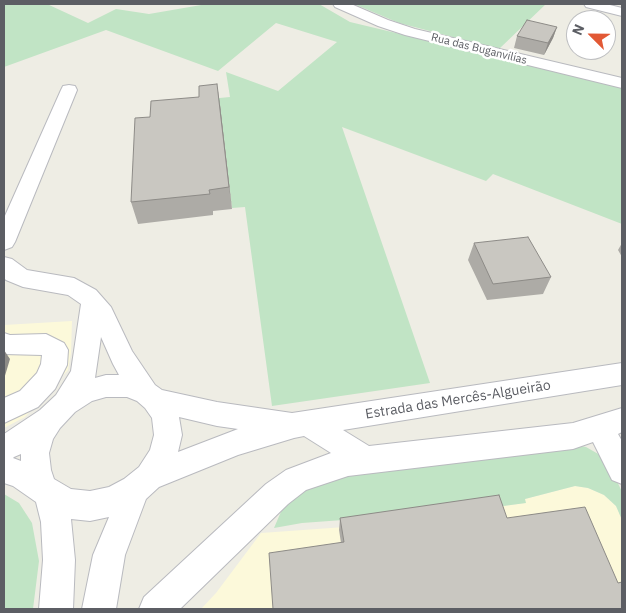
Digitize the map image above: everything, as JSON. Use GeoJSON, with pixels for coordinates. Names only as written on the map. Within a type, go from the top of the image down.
{"type":"FeatureCollection","features":[{"type":"Feature","properties":{"kind":"street","name":"Rua das Buganvílias"},"geometry":{"type":"LineString","coordinates":[[340,4],[400,29],[622,83]]}},
{"type":"Feature","properties":{"kind":"street"},"geometry":{"type":"LineString","coordinates":[[591,4],[622,12]]}},
{"type":"Feature","properties":{"kind":"street"},"geometry":{"type":"LineString","coordinates":[[4,242],[69,90]]}},
{"type":"Feature","properties":{"kind":"street"},"geometry":{"type":"LineString","coordinates":[[4,265],[14,274],[24,278],[74,287],[93,301],[103,314],[122,357],[150,396]]}},
{"type":"Feature","properties":{"kind":"street"},"geometry":{"type":"LineString","coordinates":[[56,609],[59,560],[56,522],[46,490],[36,471],[35,453],[40,435],[84,374],[93,301]]}},
{"type":"Feature","properties":{"kind":"street"},"geometry":{"type":"LineString","coordinates":[[5,344],[46,344],[55,350],[74,345],[88,347]]}},
{"type":"Feature","properties":{"kind":"street"},"geometry":{"type":"LineString","coordinates":[[4,411],[29,398],[46,381],[54,365],[55,350]]}},
{"type":"Feature","properties":{"kind":"street","name":"Estrada das Mercês-Algueirão"},"geometry":{"type":"LineString","coordinates":[[4,470],[22,475],[67,504],[90,506],[114,501],[142,483],[236,443],[301,424],[622,374]]}},
{"type":"Feature","properties":{"kind":"street","name":"Estrada das Mercês-Algueirão"},"geometry":{"type":"LineString","coordinates":[[4,448],[21,440],[85,392],[106,386],[127,386],[150,396],[217,414],[301,424]]}},
{"type":"Feature","properties":{"kind":"street","name":"Estrada das Mercês-Algueirão"},"geometry":{"type":"LineString","coordinates":[[142,483],[163,456],[168,435],[165,415],[150,396]]}},
{"type":"Feature","properties":{"kind":"street"},"geometry":{"type":"LineString","coordinates":[[301,424],[366,460]]}},
{"type":"Feature","properties":{"kind":"street"},"geometry":{"type":"LineString","coordinates":[[156,609],[277,494],[296,480],[320,470],[348,462],[573,436],[612,425],[622,470]]}},
{"type":"Feature","properties":{"kind":"street"},"geometry":{"type":"LineString","coordinates":[[99,609],[109,555],[142,483]]}},
{"type":"Feature","properties":{"kind":"shaded area"},"geometry":{"type":"Polygon","coordinates":[[[72,321],[71,353],[68,370],[25,417],[4,428],[4,325],[72,321]]]}},
{"type":"Feature","properties":{"kind":"shaded area"},"geometry":{"type":"Polygon","coordinates":[[[575,486],[588,488],[604,495],[616,506],[622,519],[622,609],[201,609],[216,593],[261,533],[345,527],[525,503],[525,499],[575,486]]]}},
{"type":"Feature","properties":{"kind":"green space"},"geometry":{"type":"Polygon","coordinates":[[[4,4],[47,4],[88,23],[116,9],[149,14],[207,4],[319,4],[350,22],[622,87],[622,224],[493,174],[486,181],[342,127],[430,383],[272,406],[245,207],[232,208],[220,106],[157,104],[230,97],[226,72],[278,91],[337,42],[276,23],[218,71],[106,30],[4,67],[4,4]]]}},
{"type":"Feature","properties":{"kind":"green space"},"geometry":{"type":"Polygon","coordinates":[[[354,4],[546,4],[499,49],[399,23],[354,4]]]}},
{"type":"Feature","properties":{"kind":"green space"},"geometry":{"type":"Polygon","coordinates":[[[570,444],[586,447],[600,455],[610,466],[622,492],[622,520],[616,506],[604,495],[588,488],[575,486],[525,499],[526,503],[345,527],[343,520],[302,523],[274,528],[286,500],[316,482],[364,468],[570,444]]]}},
{"type":"Feature","properties":{"kind":"green space"},"geometry":{"type":"Polygon","coordinates":[[[4,494],[19,503],[32,523],[39,561],[33,609],[4,609],[4,494]]]}},
{"type":"Feature","properties":{"kind":"building"},"geometry":{"type":"Polygon","coordinates":[[[527,20],[557,27],[548,43],[517,36],[527,20]]]}},
{"type":"Feature","properties":{"kind":"building"},"geometry":{"type":"Polygon","coordinates":[[[217,84],[229,187],[209,190],[210,194],[131,202],[135,118],[150,117],[151,101],[199,97],[199,86],[217,84]]]}},
{"type":"Feature","properties":{"kind":"building"},"geometry":{"type":"Polygon","coordinates":[[[528,237],[551,277],[493,284],[474,243],[528,237]]]}},
{"type":"Feature","properties":{"kind":"building"},"geometry":{"type":"Polygon","coordinates":[[[499,495],[507,518],[585,507],[618,583],[622,582],[622,609],[273,609],[269,553],[344,542],[340,518],[499,495]]]}}]}
